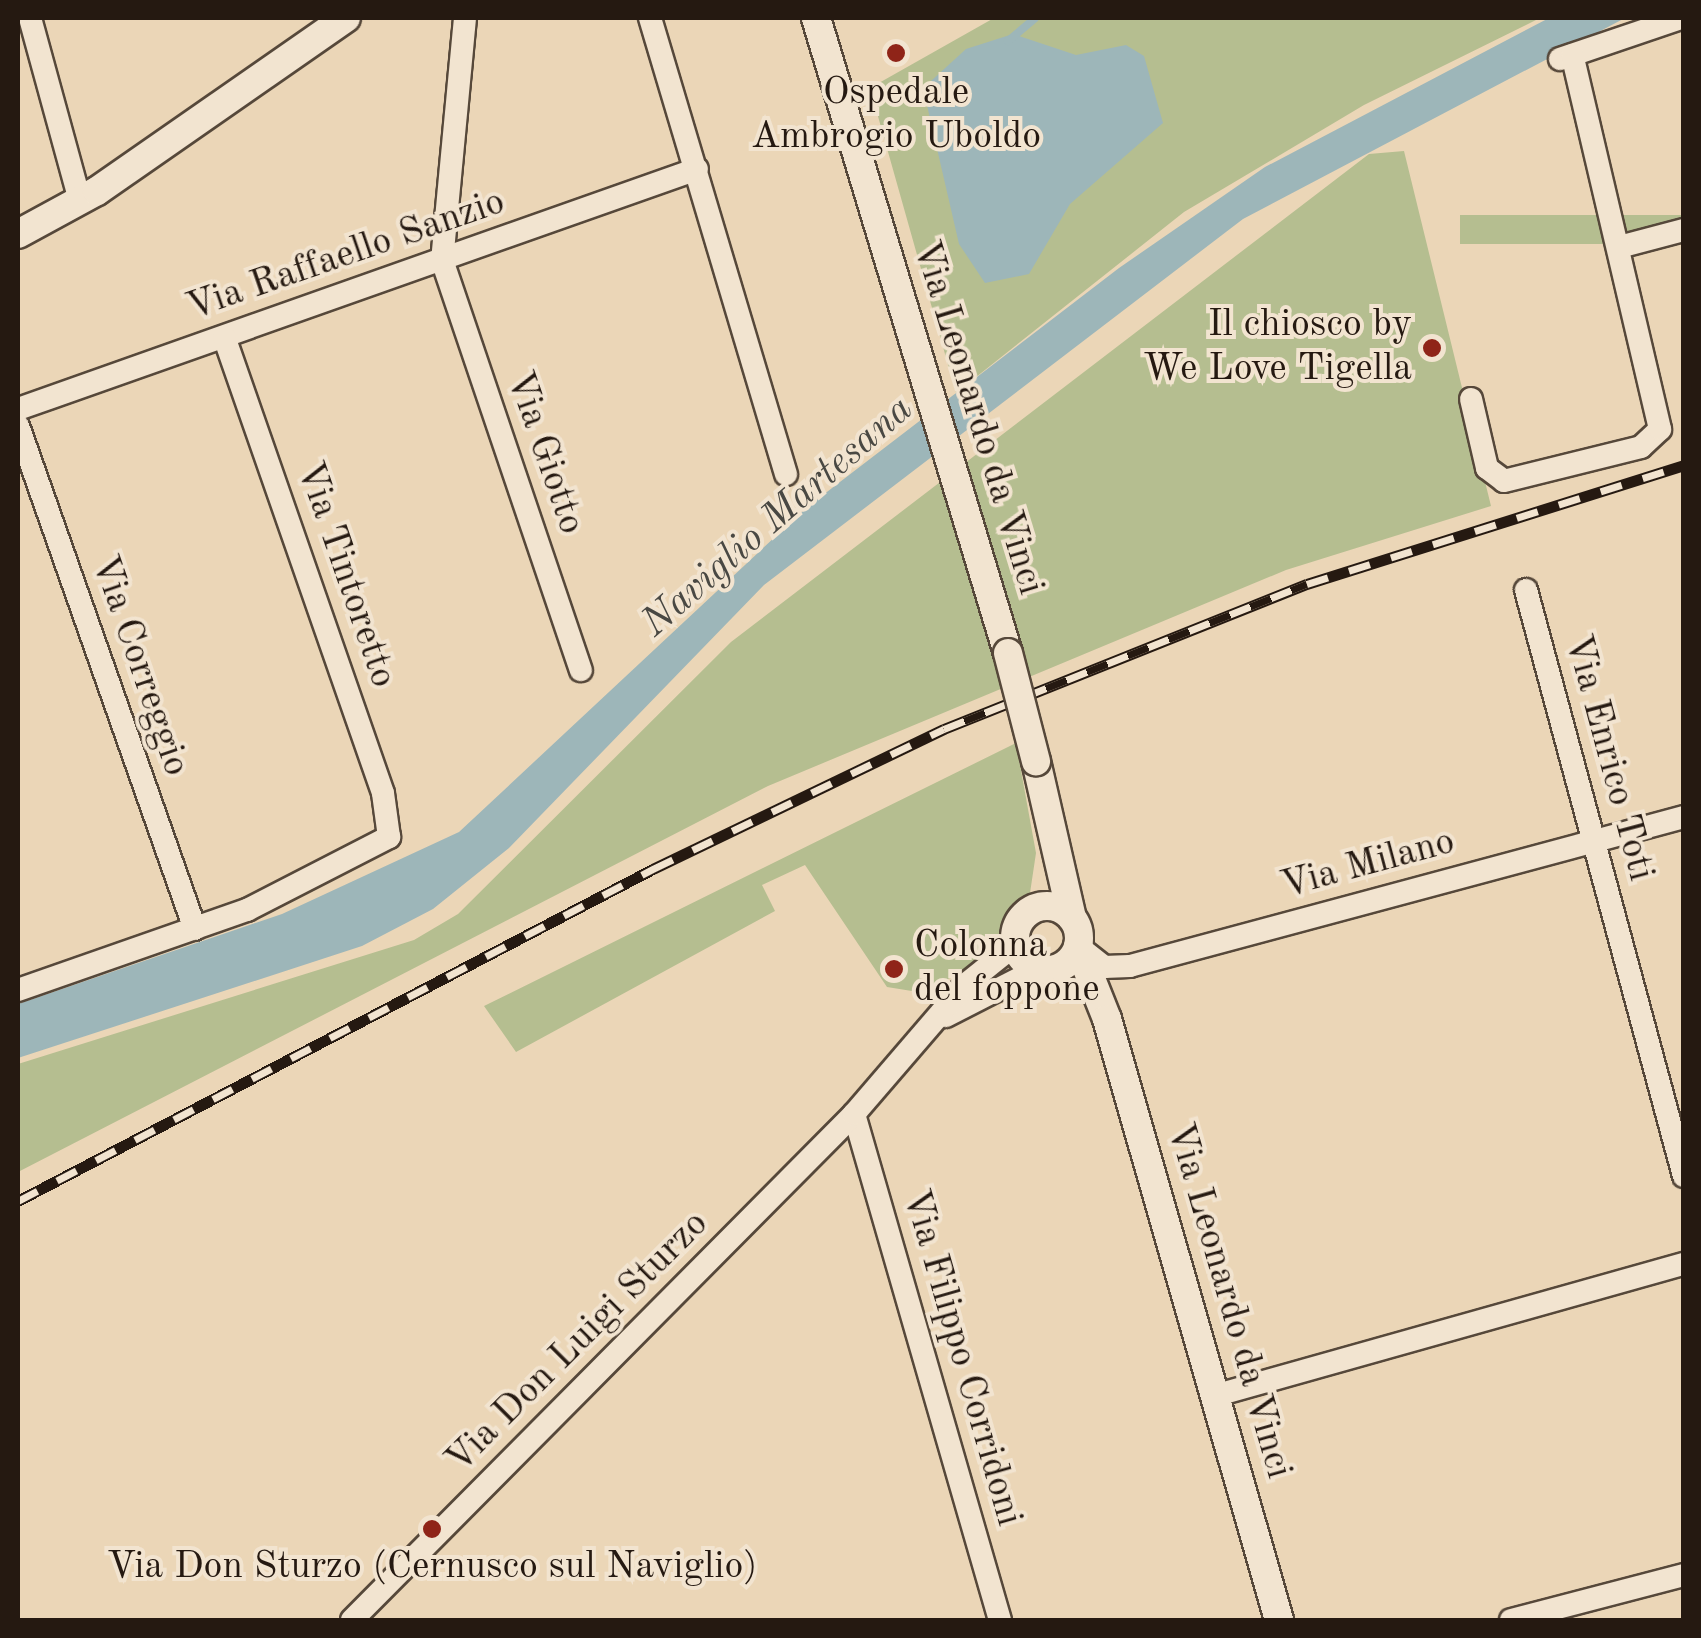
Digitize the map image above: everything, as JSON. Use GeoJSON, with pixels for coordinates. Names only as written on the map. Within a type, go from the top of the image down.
{"type":"FeatureCollection","features":[{"type":"Feature","properties":{"kind":"street"},"geometry":{"type":"LineString","coordinates":[[30,18],[80,201]]}},
{"type":"Feature","properties":{"kind":"street"},"geometry":{"type":"LineString","coordinates":[[18,234],[80,201],[346,18]]}},
{"type":"Feature","properties":{"kind":"street"},"geometry":{"type":"LineString","coordinates":[[442,260],[465,18]]}},
{"type":"Feature","properties":{"kind":"street"},"geometry":{"type":"LineString","coordinates":[[650,18],[786,474]]}},
{"type":"Feature","properties":{"kind":"street","name":"Via Leonardo da Vinci"},"geometry":{"type":"LineString","coordinates":[[816,18],[970,518],[1036,760],[1049,844],[1072,918]]}},
{"type":"Feature","properties":{"kind":"street"},"geometry":{"type":"LineString","coordinates":[[1471,399],[1487,468],[1504,481],[1658,435],[1661,410],[1566,57],[1681,18]]}},
{"type":"Feature","properties":{"kind":"street","name":"Via Raffaello Sanzio"},"geometry":{"type":"LineString","coordinates":[[18,409],[697,170]]}},
{"type":"Feature","properties":{"kind":"street"},"geometry":{"type":"LineString","coordinates":[[1619,246],[1684,230]]}},
{"type":"Feature","properties":{"kind":"street","name":"Via Giotto"},"geometry":{"type":"LineString","coordinates":[[442,260],[581,670]]}},
{"type":"Feature","properties":{"kind":"street","name":"Via Tintoretto"},"geometry":{"type":"LineString","coordinates":[[195,929],[388,837],[384,794],[224,336]]}},
{"type":"Feature","properties":{"kind":"street","name":"Via Correggio"},"geometry":{"type":"LineString","coordinates":[[18,426],[195,929]]}},
{"type":"Feature","properties":{"kind":"street","name":"Via Enrico Toti"},"geometry":{"type":"LineString","coordinates":[[1526,590],[1594,839],[1674,1097],[1684,1176]]}},
{"type":"Feature","properties":{"kind":"street","name":"Via Milano"},"geometry":{"type":"LineString","coordinates":[[1078,946],[1104,967],[1130,966],[1684,817]]}},
{"type":"Feature","properties":{"kind":"street","name":"Via Leonardo da Vinci"},"geometry":{"type":"LineString","coordinates":[[1028,913],[1049,844]]}},
{"type":"Feature","properties":{"kind":"street"},"geometry":{"type":"LineString","coordinates":[[929,1024],[1041,969],[1065,965],[1078,946],[1072,918],[1051,907],[1028,913],[1016,944],[1041,969],[1100,1004]]}},
{"type":"Feature","properties":{"kind":"street"},"geometry":{"type":"LineString","coordinates":[[18,990],[195,929]]}},
{"type":"Feature","properties":{"kind":"street","name":"Via Don Luigi Sturzo"},"geometry":{"type":"LineString","coordinates":[[352,1620],[854,1114],[929,1024],[1016,944]]}},
{"type":"Feature","properties":{"kind":"street","name":"Via Leonardo da Vinci"},"geometry":{"type":"LineString","coordinates":[[1078,946],[1100,1004],[1279,1620]]}},
{"type":"Feature","properties":{"kind":"street","name":"Via Filippo Corridoni"},"geometry":{"type":"LineString","coordinates":[[854,1114],[1000,1620]]}},
{"type":"Feature","properties":{"kind":"street"},"geometry":{"type":"LineString","coordinates":[[1216,1395],[1684,1264]]}},
{"type":"Feature","properties":{"kind":"street"},"geometry":{"type":"LineString","coordinates":[[1512,1620],[1684,1575]]}},
{"type":"Feature","properties":{"kind":"green space"},"geometry":{"type":"Polygon","coordinates":[[[994,18],[1540,18],[1364,105],[1184,212],[956,393],[870,88],[994,18]]]}},
{"type":"Feature","properties":{"kind":"green space"},"geometry":{"type":"Polygon","coordinates":[[[1404,151],[1491,506],[1286,570],[768,786],[18,1172],[18,1064],[414,940],[458,914],[731,642],[1369,154],[1404,151]]]}},
{"type":"Feature","properties":{"kind":"green space"},"geometry":{"type":"Polygon","coordinates":[[[1460,215],[1683,215],[1683,244],[1460,244],[1460,215]]]}},
{"type":"Feature","properties":{"kind":"green space"},"geometry":{"type":"Polygon","coordinates":[[[1016,743],[1036,853],[1030,893],[999,946],[966,971],[918,992],[887,987],[805,865],[762,885],[775,911],[516,1052],[484,1006],[1016,743]]]}},
{"type":"Feature","properties":{"kind":"water"},"geometry":{"type":"Polygon","coordinates":[[[1549,18],[1625,18],[1243,219],[764,585],[509,848],[433,909],[362,946],[18,1058],[18,1004],[282,914],[459,832],[806,508],[1119,268],[1265,167],[1549,18]]]}},
{"type":"Feature","properties":{"kind":"water"},"geometry":{"type":"Polygon","coordinates":[[[1013,34],[1076,55],[1126,45],[1144,56],[1163,123],[1070,204],[1029,274],[985,283],[959,244],[926,101],[931,81],[966,49],[1013,34]]]}},
{"type":"Feature","properties":{"kind":"waterway"},"geometry":{"type":"LineString","coordinates":[[1008,41],[1035,18]]}},
{"type":"Feature","properties":{"kind":"railway"},"geometry":{"type":"LineString","coordinates":[[18,1201],[653,869],[944,729],[1307,584],[1684,465]]}},
{"type":"Feature","properties":{"kind":"place","name":"Ospedale Ambrogio Uboldo"},"geometry":{"type":"Point","coordinates":[896,53]}},
{"type":"Feature","properties":{"kind":"place","name":"Il chiosco by We Love Tigella"},"geometry":{"type":"Point","coordinates":[1432,348]}},
{"type":"Feature","properties":{"kind":"place","name":"Colonna del foppone"},"geometry":{"type":"Point","coordinates":[894,969]}},
{"type":"Feature","properties":{"kind":"place","name":"Via Don Sturzo (Cernusco sul Naviglio)"},"geometry":{"type":"Point","coordinates":[432,1529]}},
{"type":"Feature","properties":{"kind":"water label","name":"Naviglio Martesana"},"geometry":{"type":"Point","coordinates":[778,517]}}]}
